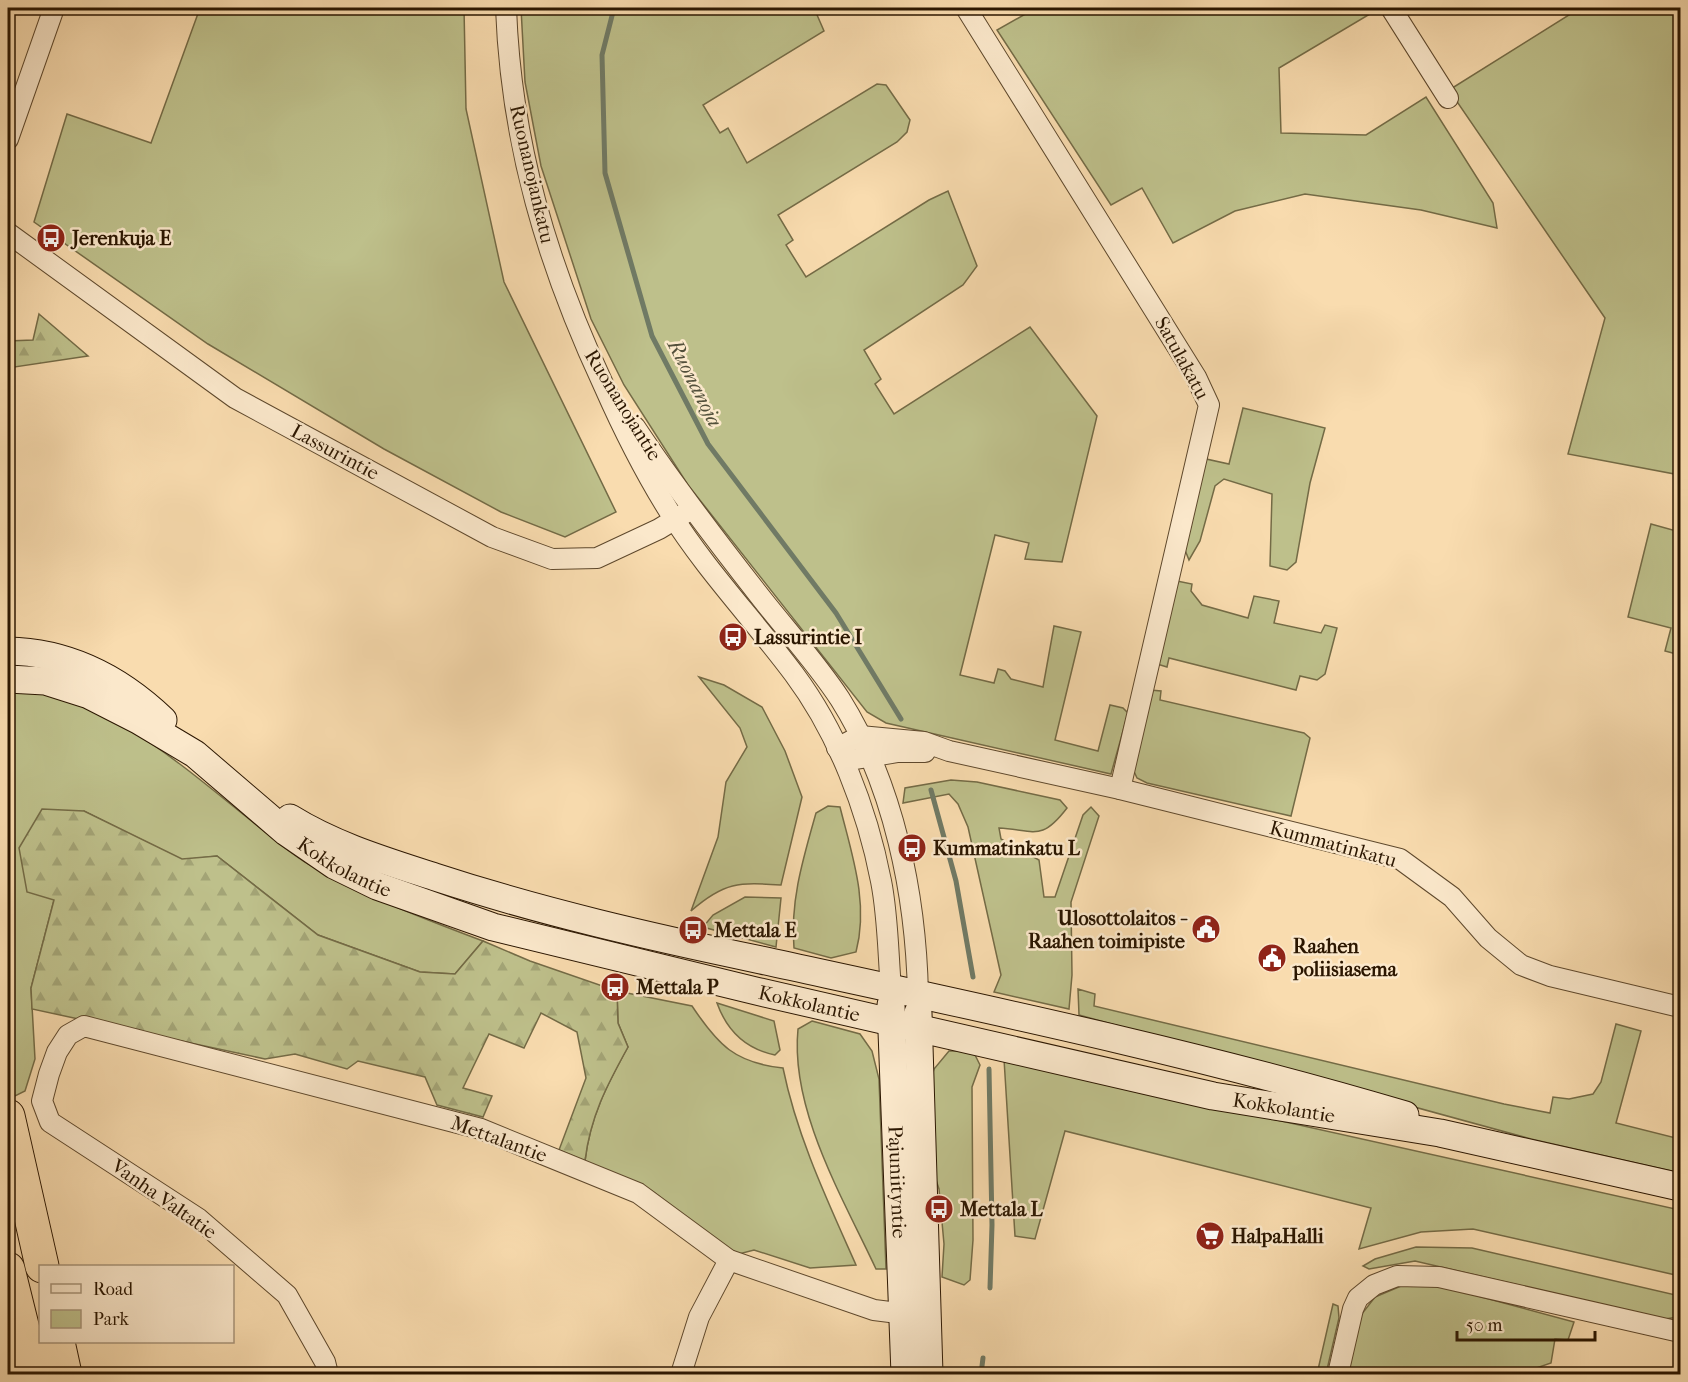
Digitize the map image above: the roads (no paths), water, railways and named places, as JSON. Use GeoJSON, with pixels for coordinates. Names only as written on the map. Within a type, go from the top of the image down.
{"type":"FeatureCollection","features":[{"type":"Feature","properties":{"kind":"highway"},"geometry":{"type":"LineString","coordinates":[[8,1116],[42,1265]]}},
{"type":"Feature","properties":{"kind":"highway"},"geometry":{"type":"LineString","coordinates":[[8,1269],[34,1374]]}},
{"type":"Feature","properties":{"kind":"highway"},"geometry":{"type":"LineString","coordinates":[[58,1343],[65,1374]]}},
{"type":"Feature","properties":{"kind":"main road","name":"Kokkolantie"},"geometry":{"type":"LineString","coordinates":[[8,651],[52,655],[78,663],[116,682],[153,710],[195,754]]}},
{"type":"Feature","properties":{"kind":"main road","name":"Kokkolantie"},"geometry":{"type":"LineString","coordinates":[[8,680],[45,681],[89,695],[138,720],[195,754],[307,848],[334,865],[388,890],[493,927],[892,1023],[1213,1096],[1440,1133],[1680,1187]]}},
{"type":"Feature","properties":{"kind":"main road","name":"Kokkolantie"},"geometry":{"type":"LineString","coordinates":[[219,773],[303,826],[346,847],[504,900],[647,936],[918,995],[1311,1087],[1416,1118],[1440,1133]]}},
{"type":"Feature","properties":{"kind":"main road","name":"Pajuniityntie"},"geometry":{"type":"LineString","coordinates":[[891,989],[915,1315],[929,1374]]}},
{"type":"Feature","properties":{"kind":"main road","name":"Pajuniityntie"},"geometry":{"type":"LineString","coordinates":[[905,1374],[915,1315],[918,995]]}},
{"type":"Feature","properties":{"kind":"street"},"geometry":{"type":"LineString","coordinates":[[8,139],[54,8]]}},
{"type":"Feature","properties":{"kind":"street","name":"Ruonanojankatu"},"geometry":{"type":"LineString","coordinates":[[506,8],[519,133],[537,214],[580,335]]}},
{"type":"Feature","properties":{"kind":"street","name":"Satulakatu"},"geometry":{"type":"LineString","coordinates":[[966,8],[1185,358],[1209,405],[1120,789]]}},
{"type":"Feature","properties":{"kind":"street"},"geometry":{"type":"LineString","coordinates":[[1391,8],[1448,98]]}},
{"type":"Feature","properties":{"kind":"street","name":"Lassurintie"},"geometry":{"type":"LineString","coordinates":[[8,233],[235,398],[492,537],[552,560],[574,561],[597,558],[675,520],[692,509]]}},
{"type":"Feature","properties":{"kind":"street","name":"Ruonanojantie"},"geometry":{"type":"LineString","coordinates":[[580,335],[627,414],[692,509],[810,658],[840,699],[860,736],[892,825],[907,885],[916,948],[918,995]]}},
{"type":"Feature","properties":{"kind":"street","name":"Ruonanojantie"},"geometry":{"type":"LineString","coordinates":[[580,335],[625,432],[675,520],[695,550],[796,676],[840,755],[865,820],[881,881],[891,989]]}},
{"type":"Feature","properties":{"kind":"street"},"geometry":{"type":"LineString","coordinates":[[840,755],[860,736]]}},
{"type":"Feature","properties":{"kind":"street","name":"Kummatinkatu"},"geometry":{"type":"LineString","coordinates":[[860,736],[924,742],[949,751],[1120,789],[1400,859],[1452,897],[1488,938],[1521,965],[1550,976],[1680,1007]]}},
{"type":"Feature","properties":{"kind":"street","name":"Kummatinkatu"},"geometry":{"type":"LineString","coordinates":[[840,755],[869,756],[898,752],[949,751]]}},
{"type":"Feature","properties":{"kind":"street","name":"Mettalantie"},"geometry":{"type":"LineString","coordinates":[[57,1052],[68,1035],[84,1026],[481,1129],[638,1193],[729,1260],[819,1294],[874,1310],[915,1315]]}},
{"type":"Feature","properties":{"kind":"street","name":"Vanha Valtatie"},"geometry":{"type":"LineString","coordinates":[[57,1052],[42,1101],[50,1122],[199,1219],[286,1295],[326,1362],[328,1374]]}},
{"type":"Feature","properties":{"kind":"street"},"geometry":{"type":"LineString","coordinates":[[681,1374],[699,1317],[729,1260]]}},
{"type":"Feature","properties":{"kind":"street"},"geometry":{"type":"LineString","coordinates":[[1338,1374],[1353,1309],[1358,1298],[1374,1285],[1397,1276],[1439,1277],[1680,1332]]}},
{"type":"Feature","properties":{"kind":"waterway","name":"Ruonanoja"},"geometry":{"type":"LineString","coordinates":[[614,8],[602,55],[605,173],[652,336],[708,444],[836,613],[901,719]]}},
{"type":"Feature","properties":{"kind":"waterway","name":"Ruonanoja"},"geometry":{"type":"LineString","coordinates":[[931,790],[956,881],[973,977]]}},
{"type":"Feature","properties":{"kind":"waterway","name":"Ruonanoja"},"geometry":{"type":"LineString","coordinates":[[989,1069],[992,1225],[990,1288]]}},
{"type":"Feature","properties":{"kind":"waterway","name":"Ruonanoja"},"geometry":{"type":"LineString","coordinates":[[981,1374],[983,1358]]}},
{"type":"Feature","properties":{"kind":"place","name":"Jerenkuja E"},"geometry":{"type":"Point","coordinates":[51,238]}},
{"type":"Feature","properties":{"kind":"place","name":"Lassurintie I"},"geometry":{"type":"Point","coordinates":[733,637]}},
{"type":"Feature","properties":{"kind":"place","name":"Kummatinkatu L"},"geometry":{"type":"Point","coordinates":[912,848]}},
{"type":"Feature","properties":{"kind":"place","name":"Ulosottolaitos - Raahen toimipiste"},"geometry":{"type":"Point","coordinates":[1206,929]}},
{"type":"Feature","properties":{"kind":"place","name":"Mettala E"},"geometry":{"type":"Point","coordinates":[693,930]}},
{"type":"Feature","properties":{"kind":"place","name":"Raahen poliisiasema"},"geometry":{"type":"Point","coordinates":[1272,958]}},
{"type":"Feature","properties":{"kind":"place","name":"Mettala P"},"geometry":{"type":"Point","coordinates":[615,987]}},
{"type":"Feature","properties":{"kind":"place","name":"Mettala L"},"geometry":{"type":"Point","coordinates":[939,1209]}},
{"type":"Feature","properties":{"kind":"place","name":"HalpaHalli"},"geometry":{"type":"Point","coordinates":[1210,1236]}}]}
